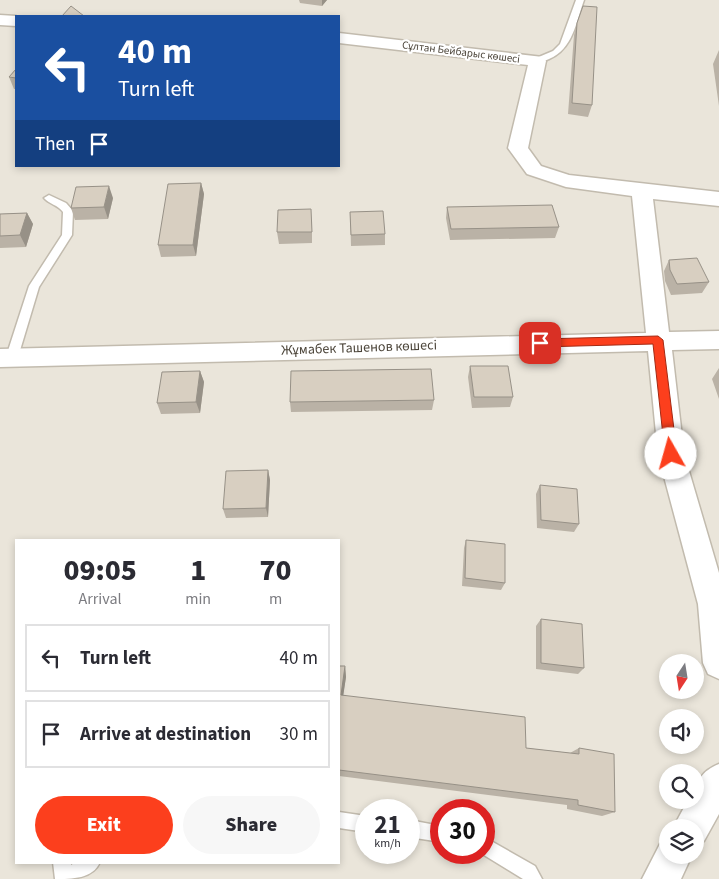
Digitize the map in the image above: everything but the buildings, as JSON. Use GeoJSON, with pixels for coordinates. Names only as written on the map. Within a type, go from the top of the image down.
{"type":"FeatureCollection","features":[{"type":"Feature","properties":{"kind":"street"},"geometry":{"type":"LineString","coordinates":[[0,20],[15,21]]}},
{"type":"Feature","properties":{"kind":"street","name":"Сұлтан Бейбарыс көшесі"},"geometry":{"type":"LineString","coordinates":[[340,38],[537,60],[518,148],[534,170],[566,181],[719,199]]}},
{"type":"Feature","properties":{"kind":"street"},"geometry":{"type":"LineString","coordinates":[[642,191],[671,454],[713,604],[719,663]]}},
{"type":"Feature","properties":{"kind":"street","name":"Жұмабек Ташенов көшесі"},"geometry":{"type":"LineString","coordinates":[[6,358],[658,340],[719,340]]}},
{"type":"Feature","properties":{"kind":"street"},"geometry":{"type":"LineString","coordinates":[[696,819],[719,781]]}},
{"type":"Feature","properties":{"kind":"street"},"geometry":{"type":"LineString","coordinates":[[660,879],[669,864]]}},
{"type":"Feature","properties":{"kind":"lane"},"geometry":{"type":"LineString","coordinates":[[537,60],[556,53],[564,45],[580,0]]}},
{"type":"Feature","properties":{"kind":"lane"},"geometry":{"type":"LineString","coordinates":[[6,358],[34,286],[67,234],[68,211],[63,205],[48,198]]}},
{"type":"Feature","properties":{"kind":"lane"},"geometry":{"type":"LineString","coordinates":[[340,820],[355,822]]}},
{"type":"Feature","properties":{"kind":"lane"},"geometry":{"type":"LineString","coordinates":[[495,852],[529,872],[533,879]]}},
{"type":"Feature","properties":{"kind":"lane"},"geometry":{"type":"LineString","coordinates":[[62,864],[65,879],[89,864]]}},
{"type":"Feature","properties":{"kind":"shaded area"},"geometry":{"type":"Polygon","coordinates":[[[0,0],[719,0],[719,879],[0,879],[0,0]]]}},
{"type":"Feature","properties":{"kind":"route"},"geometry":{"type":"LineString","coordinates":[[540,343],[658,340],[671,454]]}}]}
